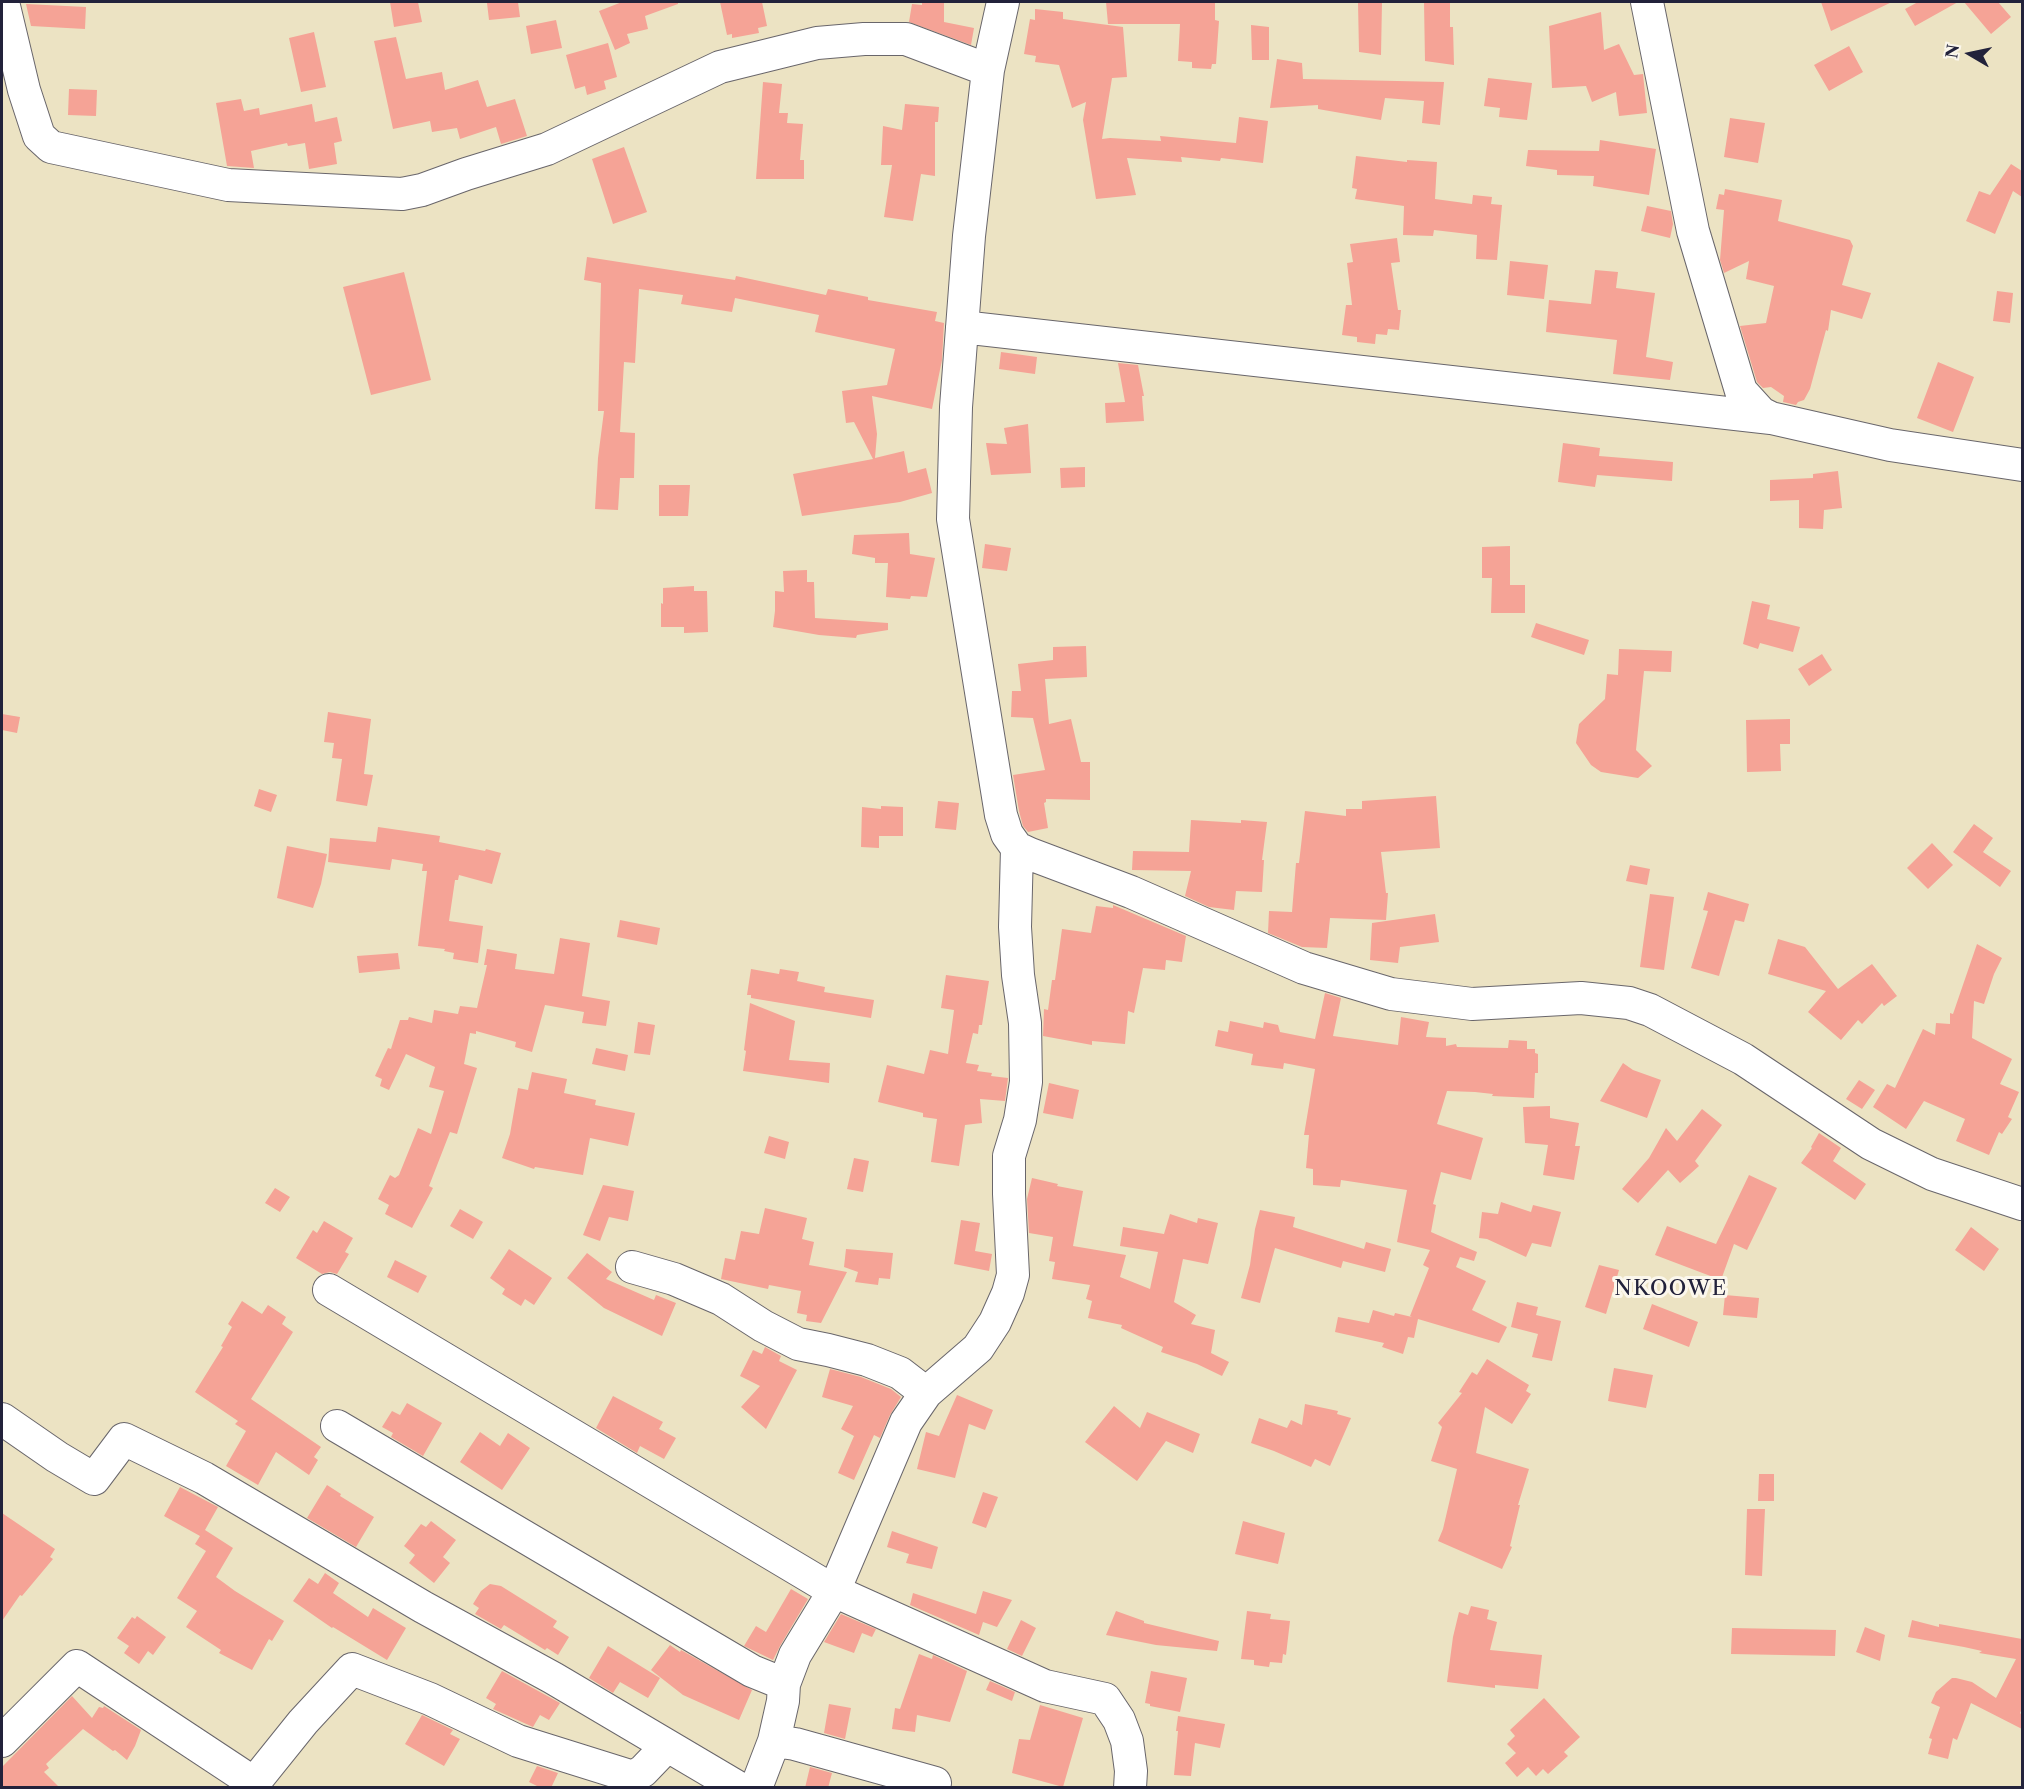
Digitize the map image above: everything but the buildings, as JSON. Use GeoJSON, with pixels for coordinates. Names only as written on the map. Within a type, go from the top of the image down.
{"type":"FeatureCollection","features":[{"type":"Feature","properties":{"kind":"street"},"geometry":{"type":"LineString","coordinates":[[3,2],[24,90],[39,136],[51,147],[228,185],[402,194],[422,190],[548,149],[720,67],[817,43],[864,39],[906,39],[988,70]]}},
{"type":"Feature","properties":{"kind":"street"},"geometry":{"type":"LineString","coordinates":[[1003,2],[988,70],[969,236],[956,407],[953,519],[1001,815],[1007,834],[1017,848],[1131,891],[1304,968],[1391,994],[1472,1004],[1581,998],[1629,1003],[1650,1010],[1743,1059],[1871,1144],[1932,1174],[2022,1204]]}},
{"type":"Feature","properties":{"kind":"street"},"geometry":{"type":"LineString","coordinates":[[1647,2],[1696,242],[1741,391],[1761,412],[1771,418]]}},
{"type":"Feature","properties":{"kind":"street"},"geometry":{"type":"LineString","coordinates":[[962,327],[1771,418],[1890,445],[2022,465]]}},
{"type":"Feature","properties":{"kind":"street"},"geometry":{"type":"LineString","coordinates":[[756,1788],[774,1741],[783,1701],[784,1684],[795,1655],[834,1591],[906,1422],[926,1393],[978,1348],[995,1322],[1013,1275],[1009,1156],[1020,1120],[1026,1082],[1025,1023],[1018,975],[1015,927],[1017,848]]}},
{"type":"Feature","properties":{"kind":"street"},"geometry":{"type":"LineString","coordinates":[[632,1267],[674,1279],[721,1299],[763,1326],[798,1344],[867,1360],[900,1373],[926,1393]]}},
{"type":"Feature","properties":{"kind":"street"},"geometry":{"type":"LineString","coordinates":[[329,1290],[834,1591],[1045,1686],[1105,1699],[1119,1720],[1127,1741],[1131,1771],[1130,1788]]}},
{"type":"Feature","properties":{"kind":"street"},"geometry":{"type":"LineString","coordinates":[[2,1419],[94,1479],[124,1439],[204,1478],[423,1607],[553,1678],[739,1788]]}},
{"type":"Feature","properties":{"kind":"street"},"geometry":{"type":"LineString","coordinates":[[337,1426],[752,1671],[784,1684]]}},
{"type":"Feature","properties":{"kind":"street"},"geometry":{"type":"LineString","coordinates":[[2,1741],[77,1666],[254,1783],[303,1722],[352,1669],[430,1699],[518,1741],[633,1777],[643,1771],[667,1746]]}},
{"type":"Feature","properties":{"kind":"street"},"geometry":{"type":"LineString","coordinates":[[774,1741],[935,1783]]}},
{"type":"Feature","properties":{"kind":"district","name":"NKOOWE"},"geometry":{"type":"Point","coordinates":[1671,1289]}}]}
